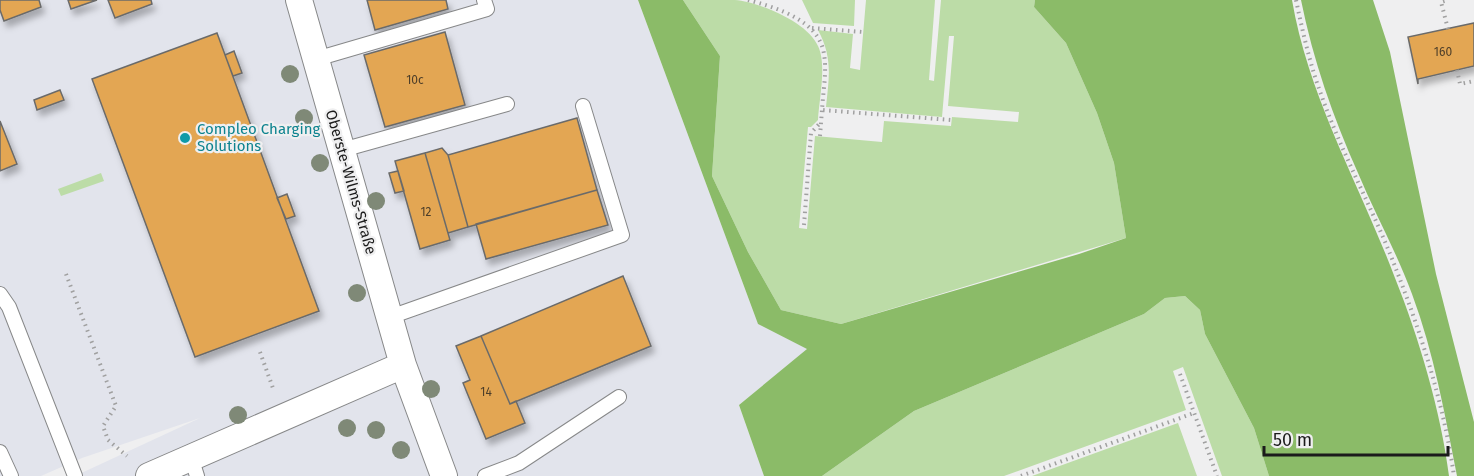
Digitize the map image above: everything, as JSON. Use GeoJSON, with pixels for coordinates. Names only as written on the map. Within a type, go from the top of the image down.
{"type":"FeatureCollection","features":[{"type":"Feature","properties":{"kind":"street","name":"Oberste-Wilms-Straße"},"geometry":{"type":"LineString","coordinates":[[299,0],[404,365],[444,476]]}},
{"type":"Feature","properties":{"kind":"street"},"geometry":{"type":"LineString","coordinates":[[149,476],[194,467],[404,365]]}},
{"type":"Feature","properties":{"kind":"lane"},"geometry":{"type":"LineString","coordinates":[[316,59],[487,9],[484,0]]}},
{"type":"Feature","properties":{"kind":"lane"},"geometry":{"type":"LineString","coordinates":[[342,150],[507,104]]}},
{"type":"Feature","properties":{"kind":"lane"},"geometry":{"type":"LineString","coordinates":[[390,317],[622,236],[583,106]]}},
{"type":"Feature","properties":{"kind":"lane"},"geometry":{"type":"LineString","coordinates":[[0,294],[9,307],[75,476]]}},
{"type":"Feature","properties":{"kind":"lane"},"geometry":{"type":"LineString","coordinates":[[485,476],[519,463],[619,397]]}},
{"type":"Feature","properties":{"kind":"lane"},"geometry":{"type":"LineString","coordinates":[[0,452],[11,476]]}},
{"type":"Feature","properties":{"kind":"path"},"geometry":{"type":"LineString","coordinates":[[748,0],[780,10],[812,28],[819,37],[825,56],[820,136]]}},
{"type":"Feature","properties":{"kind":"path"},"geometry":{"type":"LineString","coordinates":[[1296,0],[1306,48],[1323,99],[1396,268],[1423,344],[1433,375],[1454,476]]}},
{"type":"Feature","properties":{"kind":"path"},"geometry":{"type":"LineString","coordinates":[[1448,0],[1441,2],[1448,29]]}},
{"type":"Feature","properties":{"kind":"path"},"geometry":{"type":"LineString","coordinates":[[812,28],[863,32]]}},
{"type":"Feature","properties":{"kind":"path"},"geometry":{"type":"LineString","coordinates":[[1457,70],[1460,84],[1474,81]]}},
{"type":"Feature","properties":{"kind":"path"},"geometry":{"type":"LineString","coordinates":[[822,111],[951,120]]}},
{"type":"Feature","properties":{"kind":"path"},"geometry":{"type":"LineString","coordinates":[[804,225],[811,133],[821,122]]}},
{"type":"Feature","properties":{"kind":"path"},"geometry":{"type":"LineString","coordinates":[[66,274],[116,406],[103,426],[108,440],[127,456]]}},
{"type":"Feature","properties":{"kind":"path"},"geometry":{"type":"LineString","coordinates":[[260,352],[274,391]]}},
{"type":"Feature","properties":{"kind":"path"},"geometry":{"type":"LineString","coordinates":[[1180,374],[1217,476]]}},
{"type":"Feature","properties":{"kind":"path"},"geometry":{"type":"LineString","coordinates":[[1021,476],[1194,413]]}},
{"type":"Feature","properties":{"kind":"shaded area"},"geometry":{"type":"Polygon","coordinates":[[[0,0],[638,0],[758,324],[808,349],[739,405],[764,476],[75,476],[200,418],[82,458],[41,476],[0,476],[0,0]]]}},
{"type":"Feature","properties":{"kind":"green space"},"geometry":{"type":"Polygon","coordinates":[[[638,0],[683,0],[720,56],[712,176],[748,252],[781,310],[841,324],[1126,238],[1114,163],[1097,113],[1066,43],[1034,7],[1035,0],[1292,0],[1310,72],[1381,243],[1412,325],[1435,401],[1449,476],[1269,476],[1254,428],[1205,334],[1200,310],[1185,296],[1165,298],[1144,314],[914,411],[822,476],[764,476],[739,405],[807,349],[758,324],[638,0]]]}},
{"type":"Feature","properties":{"kind":"green space"},"geometry":{"type":"Polygon","coordinates":[[[683,0],[735,0],[769,9],[794,21],[813,37],[818,46],[822,72],[818,120],[808,127],[799,228],[807,229],[815,136],[882,142],[884,121],[951,126],[952,117],[1018,122],[1019,112],[948,106],[954,36],[949,36],[942,117],[826,107],[828,59],[818,30],[853,34],[850,68],[860,70],[866,0],[935,0],[929,80],[934,81],[941,0],[1035,0],[1034,7],[1066,43],[1097,113],[1114,163],[1126,238],[841,324],[781,310],[748,252],[712,176],[720,56],[683,0]]]}},
{"type":"Feature","properties":{"kind":"green space"},"geometry":{"type":"Polygon","coordinates":[[[802,0],[855,0],[854,26],[813,23],[802,0]]]}},
{"type":"Feature","properties":{"kind":"green space"},"geometry":{"type":"Polygon","coordinates":[[[1301,0],[1373,0],[1390,52],[1436,274],[1474,422],[1474,476],[1457,476],[1438,384],[1420,316],[1332,109],[1311,44],[1301,0]]]}},
{"type":"Feature","properties":{"kind":"green space"},"geometry":{"type":"Polygon","coordinates":[[[101,173],[104,181],[61,196],[58,189],[101,173]]]}},
{"type":"Feature","properties":{"kind":"green space"},"geometry":{"type":"Polygon","coordinates":[[[1185,296],[1200,310],[1205,334],[1254,428],[1269,476],[1222,476],[1183,367],[1173,371],[1186,410],[1004,476],[822,476],[914,411],[1144,314],[1165,298],[1185,296]]]}},
{"type":"Feature","properties":{"kind":"green space"},"geometry":{"type":"Polygon","coordinates":[[[1178,423],[1197,476],[1032,476],[1178,423]]]}},
{"type":"Feature","properties":{"kind":"building"},"geometry":{"type":"Polygon","coordinates":[[[0,0],[39,0],[41,7],[4,21],[0,10],[0,0]]]}},
{"type":"Feature","properties":{"kind":"building"},"geometry":{"type":"Polygon","coordinates":[[[68,0],[97,0],[71,9],[68,0]]]}},
{"type":"Feature","properties":{"kind":"building"},"geometry":{"type":"Polygon","coordinates":[[[108,0],[151,0],[152,4],[115,18],[108,0]]]}},
{"type":"Feature","properties":{"kind":"building"},"geometry":{"type":"Polygon","coordinates":[[[367,0],[446,0],[448,9],[375,30],[367,0]]]}},
{"type":"Feature","properties":{"kind":"building"},"geometry":{"type":"Polygon","coordinates":[[[1474,23],[1474,66],[1418,79],[1418,84],[1408,37],[1474,23]]]}},
{"type":"Feature","properties":{"kind":"building"},"geometry":{"type":"Polygon","coordinates":[[[445,32],[465,105],[385,127],[364,55],[445,32]]]}},
{"type":"Feature","properties":{"kind":"building","name":"Compleo Charging Solutions"},"geometry":{"type":"Polygon","coordinates":[[[217,33],[319,311],[195,357],[92,79],[217,33]]]}},
{"type":"Feature","properties":{"kind":"building"},"geometry":{"type":"Polygon","coordinates":[[[234,51],[242,73],[233,76],[225,55],[234,51]]]}},
{"type":"Feature","properties":{"kind":"building"},"geometry":{"type":"Polygon","coordinates":[[[60,90],[64,100],[37,110],[34,100],[60,90]]]}},
{"type":"Feature","properties":{"kind":"building"},"geometry":{"type":"Polygon","coordinates":[[[577,118],[597,190],[468,227],[448,155],[577,118]]]}},
{"type":"Feature","properties":{"kind":"building"},"geometry":{"type":"Polygon","coordinates":[[[0,121],[17,164],[0,171],[0,121]]]}},
{"type":"Feature","properties":{"kind":"building"},"geometry":{"type":"Polygon","coordinates":[[[442,148],[448,155],[468,227],[448,233],[425,153],[442,148]]]}},
{"type":"Feature","properties":{"kind":"building"},"geometry":{"type":"Polygon","coordinates":[[[425,153],[450,240],[420,249],[395,161],[425,153]]]}},
{"type":"Feature","properties":{"kind":"building"},"geometry":{"type":"Polygon","coordinates":[[[398,171],[404,191],[395,193],[389,173],[398,171]]]}},
{"type":"Feature","properties":{"kind":"building"},"geometry":{"type":"Polygon","coordinates":[[[597,190],[608,225],[486,259],[476,224],[597,190]]]}},
{"type":"Feature","properties":{"kind":"building"},"geometry":{"type":"Polygon","coordinates":[[[287,194],[295,216],[286,219],[277,198],[287,194]]]}},
{"type":"Feature","properties":{"kind":"building"},"geometry":{"type":"Polygon","coordinates":[[[623,276],[651,346],[510,404],[481,336],[623,276]]]}},
{"type":"Feature","properties":{"kind":"building"},"geometry":{"type":"Polygon","coordinates":[[[481,336],[510,404],[516,401],[525,423],[486,439],[463,383],[470,380],[456,346],[481,336]]]}},
{"type":"Feature","properties":{"kind":"place","name":"Compleo Charging Solutions"},"geometry":{"type":"Point","coordinates":[185,138]}}]}
